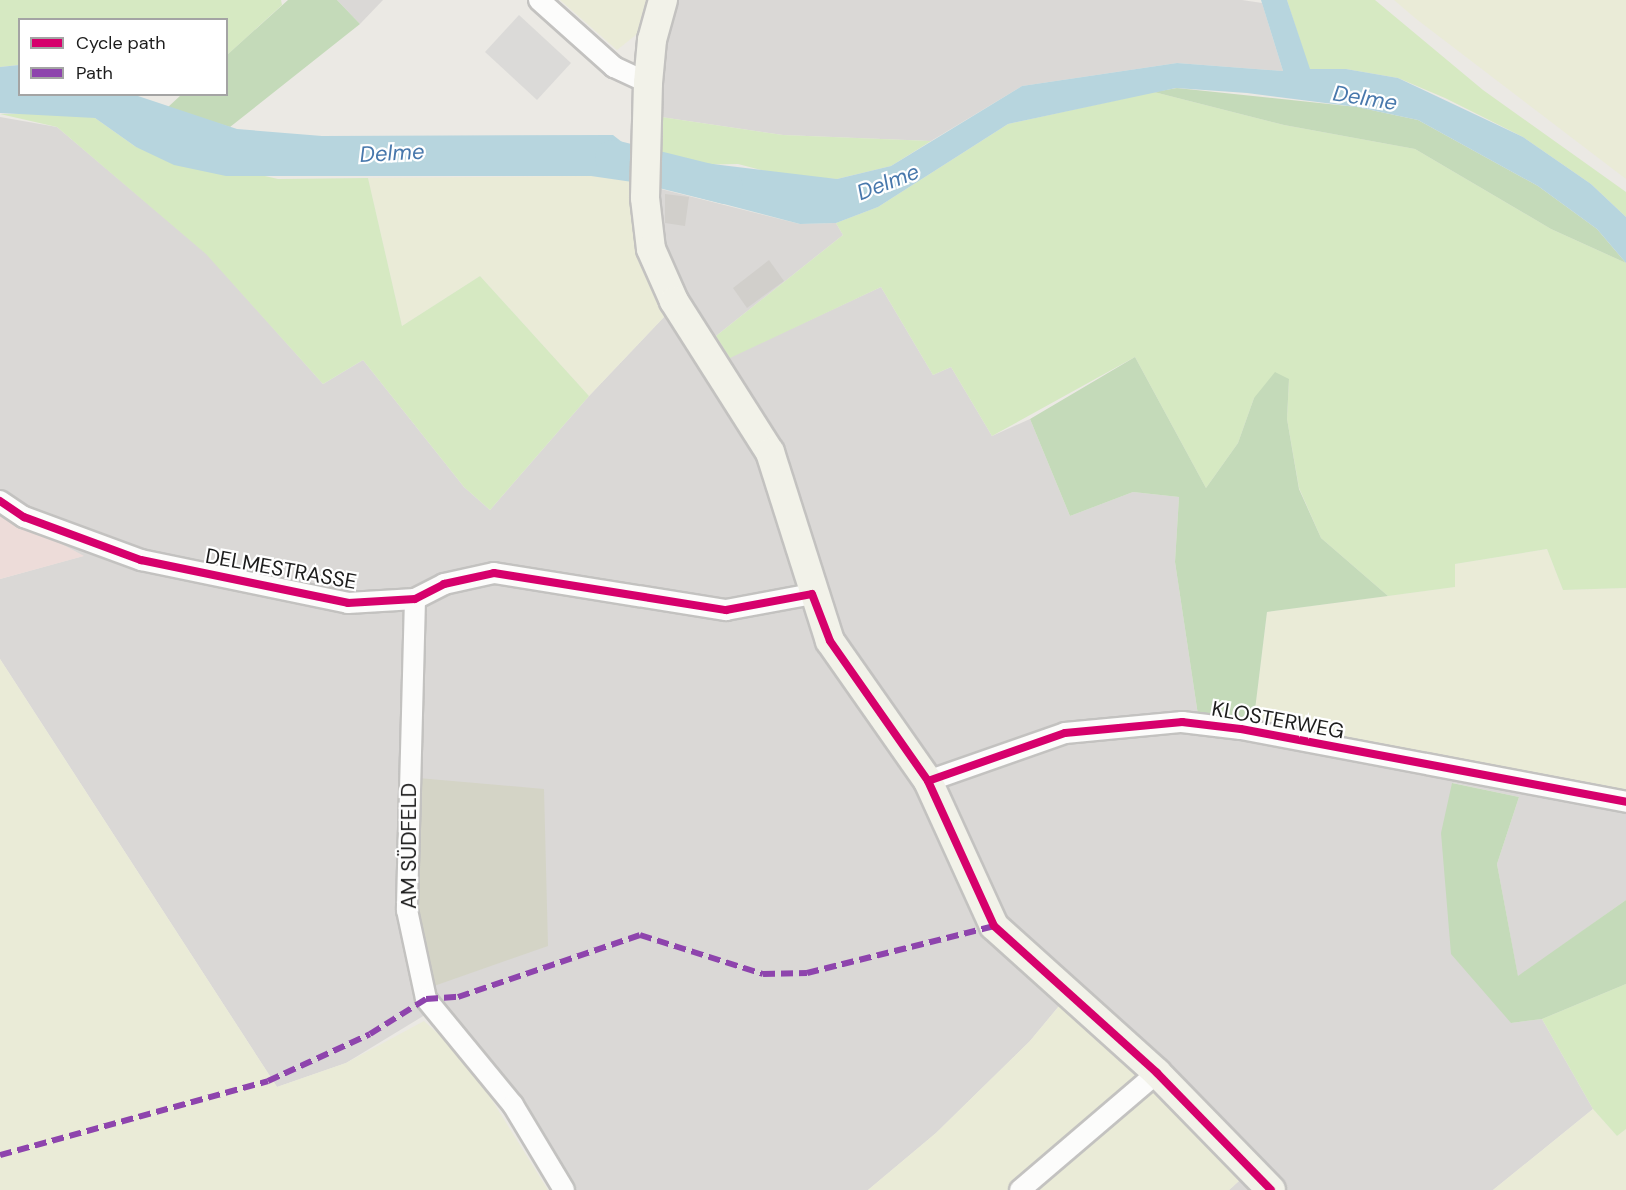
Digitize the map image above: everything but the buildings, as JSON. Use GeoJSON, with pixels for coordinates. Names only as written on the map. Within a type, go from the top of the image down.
{"type":"FeatureCollection","features":[{"type":"Feature","properties":{"kind":"street"},"geometry":{"type":"LineString","coordinates":[[539,0],[614,67],[648,83]]}},
{"type":"Feature","properties":{"kind":"street"},"geometry":{"type":"LineString","coordinates":[[663,0],[652,40],[648,83],[645,198],[651,249],[674,301],[770,452],[812,594],[830,642],[928,781],[994,926],[1157,1072],[1271,1190]]}},
{"type":"Feature","properties":{"kind":"street","name":"DELMESTRASSE"},"geometry":{"type":"LineString","coordinates":[[0,501],[24,517],[141,560],[348,603],[415,599],[444,584],[494,573],[726,610],[812,594]]}},
{"type":"Feature","properties":{"kind":"street","name":"AM SÜDFELD"},"geometry":{"type":"LineString","coordinates":[[415,599],[407,910],[426,999],[513,1105],[564,1190]]}},
{"type":"Feature","properties":{"kind":"street","name":"KLOSTERWEG"},"geometry":{"type":"LineString","coordinates":[[928,781],[1065,733],[1182,722],[1241,729],[1626,802]]}},
{"type":"Feature","properties":{"kind":"street"},"geometry":{"type":"LineString","coordinates":[[1020,1190],[1157,1072]]}},
{"type":"Feature","properties":{"kind":"shaded area"},"geometry":{"type":"Polygon","coordinates":[[[337,0],[383,0],[360,24],[337,0]]]}},
{"type":"Feature","properties":{"kind":"shaded area"},"geometry":{"type":"Polygon","coordinates":[[[646,0],[1242,0],[1262,3],[1283,71],[1177,63],[1022,86],[931,141],[783,135],[661,117],[666,41],[637,34],[646,0]]]}},
{"type":"Feature","properties":{"kind":"shaded area"},"geometry":{"type":"Polygon","coordinates":[[[519,15],[571,63],[537,100],[485,52],[519,15]]]}},
{"type":"Feature","properties":{"kind":"shaded area"},"geometry":{"type":"Polygon","coordinates":[[[0,117],[57,127],[207,254],[323,384],[363,360],[464,487],[490,510],[589,396],[664,317],[636,242],[629,181],[800,224],[836,223],[843,235],[716,336],[730,357],[881,287],[933,375],[951,367],[992,436],[1030,419],[1070,516],[1133,492],[1179,497],[1175,562],[1198,715],[1254,718],[1626,796],[1626,900],[1518,977],[1497,864],[1519,797],[1453,783],[1511,1023],[1542,1019],[1593,1109],[1493,1190],[1229,1190],[1239,1181],[1134,1071],[1059,1006],[1030,1041],[936,1133],[868,1190],[572,1190],[482,1049],[443,1004],[346,1063],[277,1087],[0,659],[0,579],[83,556],[0,511],[0,117]]]}},
{"type":"Feature","properties":{"kind":"shaded area"},"geometry":{"type":"Polygon","coordinates":[[[0,511],[25,524],[84,556],[0,579],[0,511]]]}},
{"type":"Feature","properties":{"kind":"shaded area"},"geometry":{"type":"Polygon","coordinates":[[[418,778],[544,789],[548,946],[434,986],[416,910],[418,778]]]}},
{"type":"Feature","properties":{"kind":"green space"},"geometry":{"type":"Polygon","coordinates":[[[0,0],[281,0],[282,5],[228,54],[228,18],[18,18],[18,65],[0,67],[0,0]]]}},
{"type":"Feature","properties":{"kind":"green space"},"geometry":{"type":"Polygon","coordinates":[[[288,0],[337,0],[360,24],[230,127],[167,108],[180,96],[228,96],[228,54],[288,0]]]}},
{"type":"Feature","properties":{"kind":"green space"},"geometry":{"type":"Polygon","coordinates":[[[560,0],[646,0],[637,34],[617,50],[560,0]]]}},
{"type":"Feature","properties":{"kind":"green space"},"geometry":{"type":"Polygon","coordinates":[[[1287,0],[1375,0],[1483,90],[1626,192],[1626,217],[1591,184],[1523,137],[1445,98],[1398,78],[1346,69],[1309,69],[1287,0]]]}},
{"type":"Feature","properties":{"kind":"green space"},"geometry":{"type":"Polygon","coordinates":[[[1394,0],[1626,0],[1626,179],[1415,18],[1394,0]]]}},
{"type":"Feature","properties":{"kind":"green space"},"geometry":{"type":"Polygon","coordinates":[[[1177,88],[1357,107],[1418,120],[1538,186],[1597,229],[1626,263],[1551,229],[1415,149],[1284,125],[1154,92],[1177,88]]]}},
{"type":"Feature","properties":{"kind":"green space"},"geometry":{"type":"Polygon","coordinates":[[[1154,92],[1284,125],[1415,149],[1551,229],[1626,263],[1626,588],[1563,590],[1547,549],[1455,564],[1455,587],[1388,596],[1321,538],[1299,488],[1287,419],[1289,379],[1254,398],[1238,443],[1206,488],[1135,357],[992,436],[951,367],[933,375],[881,287],[730,358],[716,336],[843,235],[836,223],[878,207],[1008,124],[1154,92]]]}},
{"type":"Feature","properties":{"kind":"green space"},"geometry":{"type":"Polygon","coordinates":[[[66,113],[95,118],[136,147],[278,179],[368,178],[402,326],[480,276],[589,396],[490,510],[464,487],[363,360],[323,384],[206,254],[57,127],[0,114],[66,113]]]}},
{"type":"Feature","properties":{"kind":"green space"},"geometry":{"type":"Polygon","coordinates":[[[661,117],[783,135],[931,141],[891,166],[837,179],[781,175],[738,164],[682,165],[659,158],[661,117]]]}},
{"type":"Feature","properties":{"kind":"green space"},"geometry":{"type":"Polygon","coordinates":[[[592,176],[629,181],[636,242],[664,317],[589,396],[480,276],[402,326],[368,178],[592,176]]]}},
{"type":"Feature","properties":{"kind":"green space"},"geometry":{"type":"Polygon","coordinates":[[[1135,357],[1206,488],[1238,443],[1254,398],[1275,372],[1289,379],[1287,419],[1299,489],[1321,538],[1388,596],[1267,612],[1254,718],[1198,715],[1175,562],[1179,497],[1133,492],[1070,516],[1030,419],[1135,357]]]}},
{"type":"Feature","properties":{"kind":"green space"},"geometry":{"type":"Polygon","coordinates":[[[1547,549],[1563,590],[1626,588],[1626,796],[1254,718],[1267,612],[1455,587],[1455,564],[1547,549]]]}},
{"type":"Feature","properties":{"kind":"green space"},"geometry":{"type":"Polygon","coordinates":[[[0,659],[277,1087],[346,1063],[424,1021],[467,1060],[548,1190],[0,1190],[0,659]]]}},
{"type":"Feature","properties":{"kind":"green space"},"geometry":{"type":"Polygon","coordinates":[[[1452,783],[1519,797],[1497,864],[1518,976],[1626,900],[1626,984],[1542,1019],[1511,1023],[1451,954],[1441,833],[1452,783]]]}},
{"type":"Feature","properties":{"kind":"green space"},"geometry":{"type":"Polygon","coordinates":[[[1626,984],[1626,1129],[1617,1136],[1593,1109],[1542,1019],[1626,984]]]}},
{"type":"Feature","properties":{"kind":"green space"},"geometry":{"type":"Polygon","coordinates":[[[1059,1006],[1134,1071],[1239,1181],[1229,1190],[868,1190],[936,1133],[1030,1041],[1059,1006]]]}},
{"type":"Feature","properties":{"kind":"green space"},"geometry":{"type":"Polygon","coordinates":[[[1593,1109],[1617,1136],[1626,1129],[1626,1190],[1493,1190],[1593,1109]]]}},
{"type":"Feature","properties":{"kind":"water"},"geometry":{"type":"Polygon","coordinates":[[[1261,0],[1287,0],[1310,69],[1346,69],[1398,78],[1523,137],[1591,184],[1626,217],[1626,263],[1597,229],[1538,186],[1418,120],[1357,107],[1247,93],[1176,88],[1008,124],[878,207],[836,223],[800,224],[674,191],[682,165],[696,162],[837,179],[891,166],[1022,86],[1177,63],[1283,71],[1261,0]]]}},
{"type":"Feature","properties":{"kind":"water"},"geometry":{"type":"Polygon","coordinates":[[[18,65],[18,96],[138,96],[237,129],[322,136],[613,135],[632,150],[663,162],[660,186],[591,176],[226,176],[174,165],[136,147],[95,118],[0,113],[0,67],[18,65]]]}},
{"type":"Feature","properties":{"kind":"waterway","name":"Delme"},"geometry":{"type":"LineString","coordinates":[[613,158],[725,186]]}},
{"type":"Feature","properties":{"kind":"marked path"},"geometry":{"type":"LineString","coordinates":[[0,1155],[268,1081],[370,1034],[426,999],[458,997],[640,935],[763,974],[807,973],[994,926]]}},
{"type":"Feature","properties":{"kind":"cycle path"},"geometry":{"type":"LineString","coordinates":[[0,501],[24,517],[141,560],[348,603],[415,599],[444,584],[494,573],[726,610],[812,594],[830,641],[928,781],[994,926],[1157,1073],[1271,1190]]}},
{"type":"Feature","properties":{"kind":"cycle path"},"geometry":{"type":"LineString","coordinates":[[928,781],[1065,733],[1182,722],[1241,729],[1626,802]]}}]}
